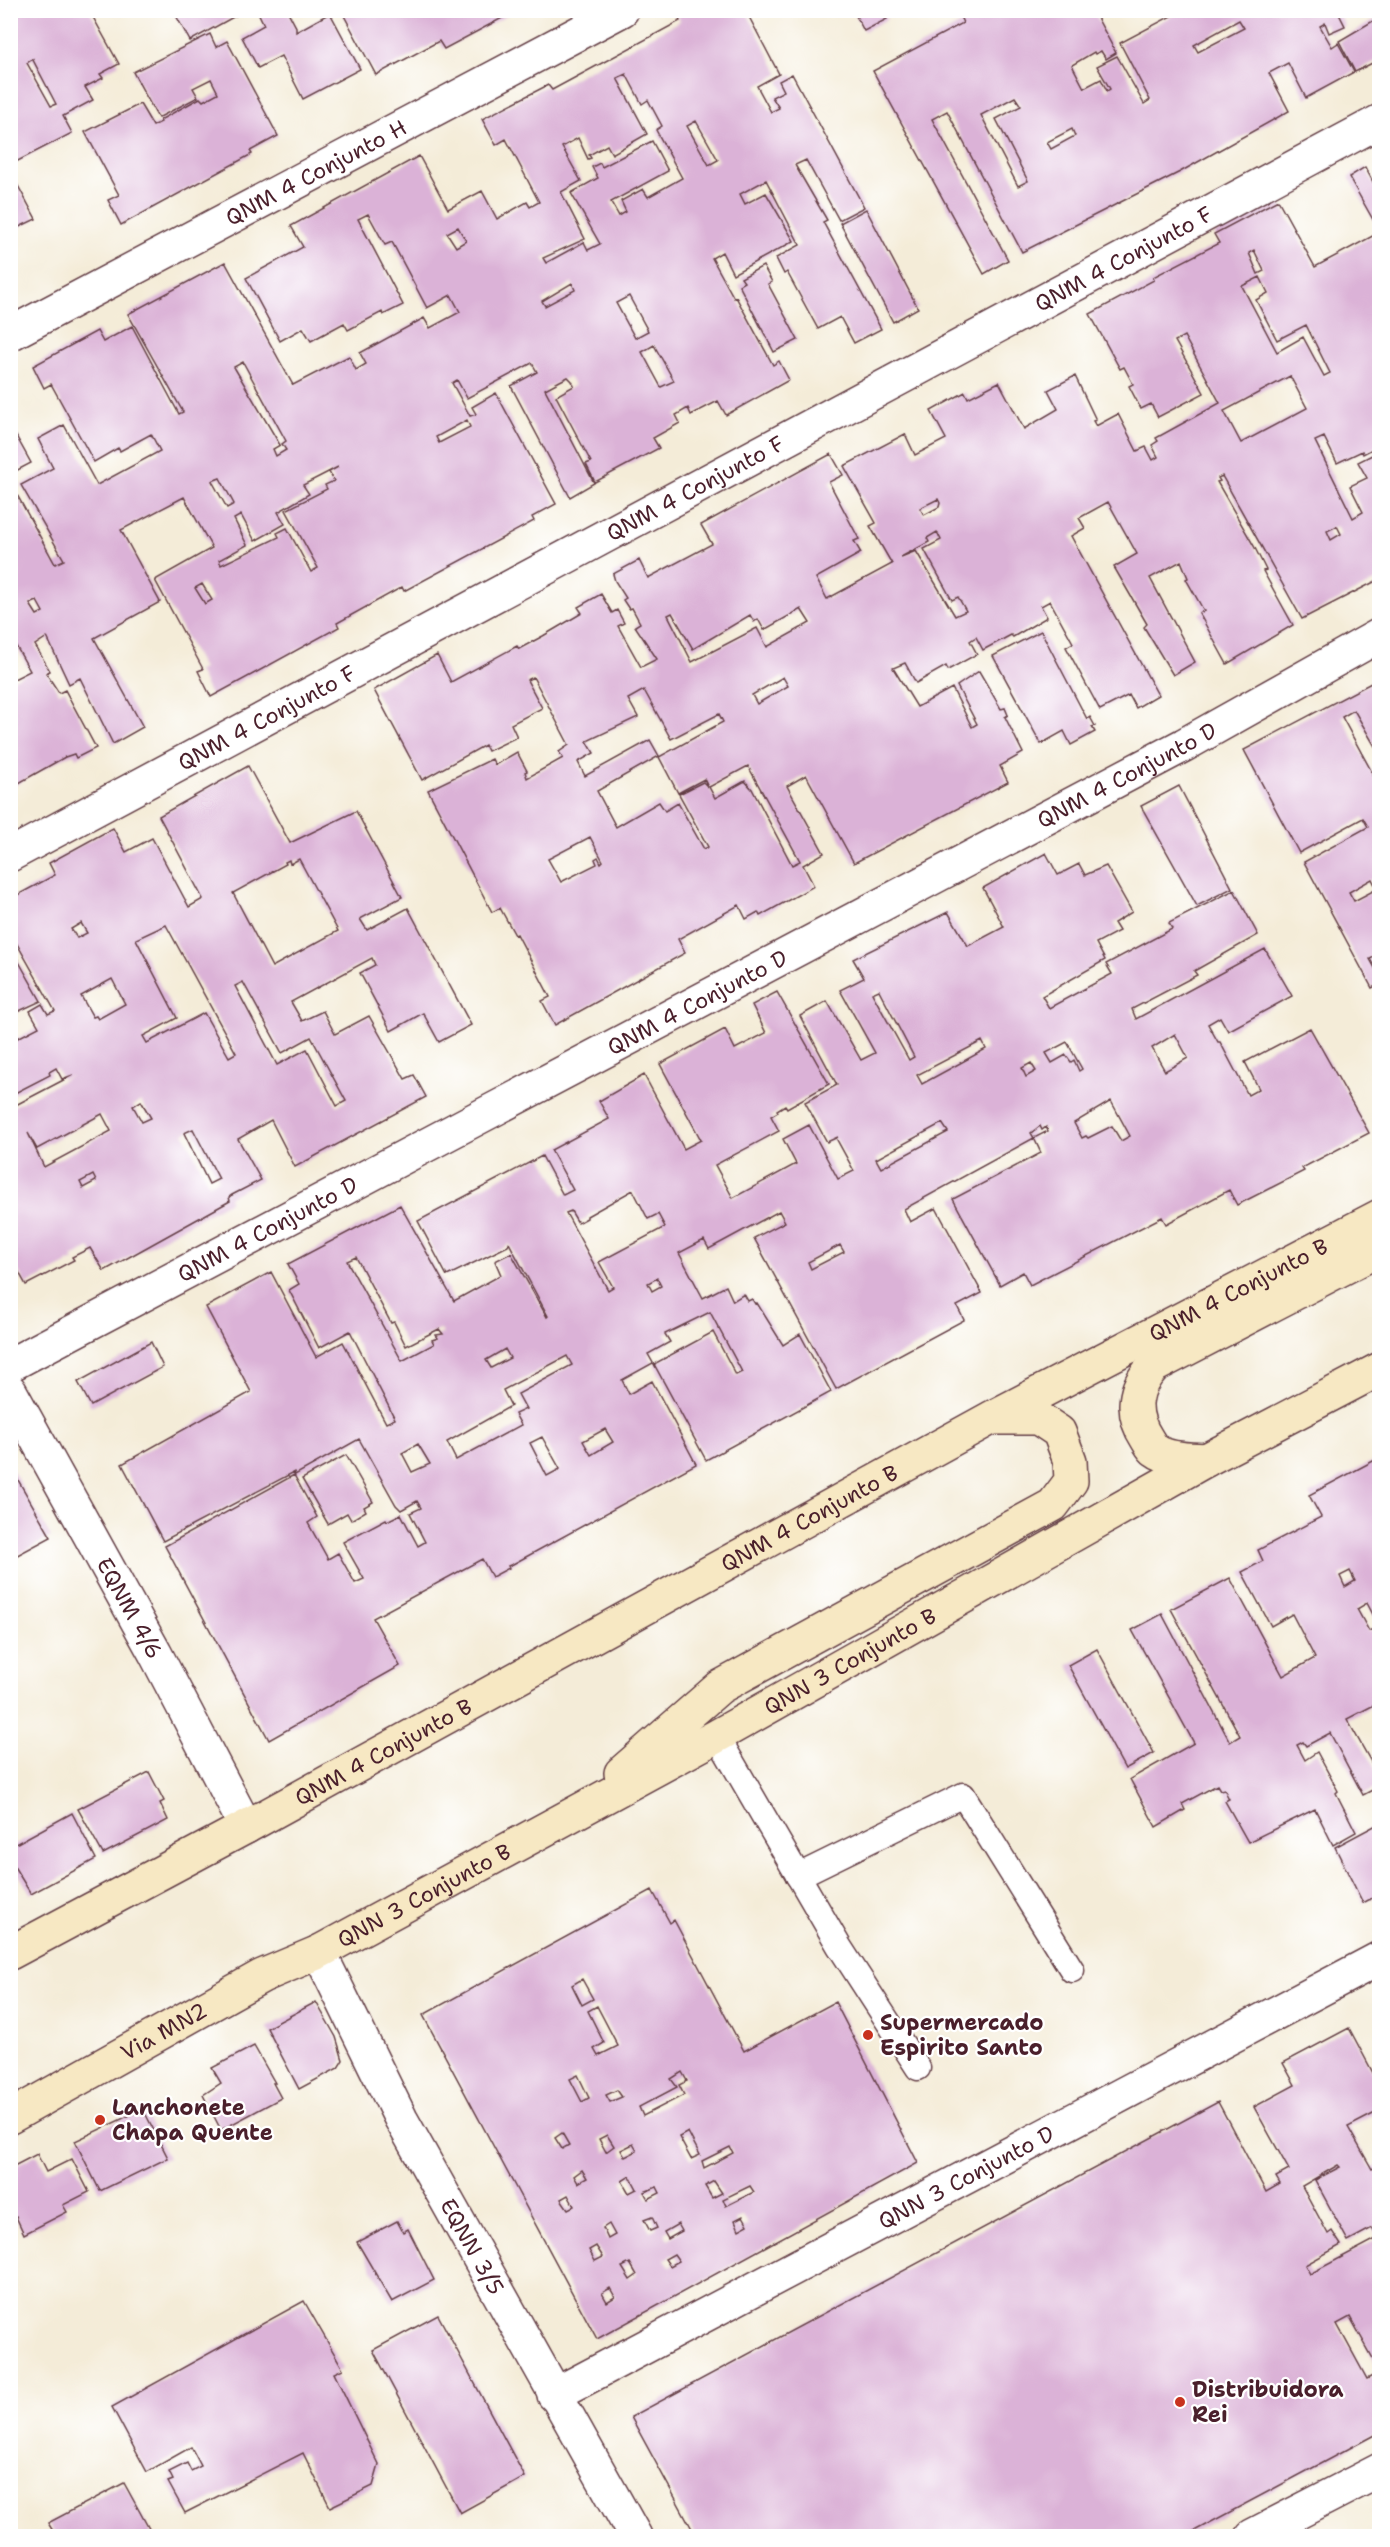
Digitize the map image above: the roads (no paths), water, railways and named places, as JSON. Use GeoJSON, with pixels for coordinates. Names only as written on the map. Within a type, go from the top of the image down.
{"type":"FeatureCollection","features":[{"type":"Feature","properties":{"kind":"main road","name":"QNM 4 Conjunto B"},"geometry":{"type":"LineString","coordinates":[[246,1827],[991,1418],[1380,1216]]}},
{"type":"Feature","properties":{"kind":"main road"},"geometry":{"type":"LineString","coordinates":[[1206,1461],[1175,1457],[1155,1450],[1141,1430],[1136,1413],[1142,1379],[1154,1366],[1380,1249]]}},
{"type":"Feature","properties":{"kind":"main road","name":"QNN 3 Conjunto B"},"geometry":{"type":"LineString","coordinates":[[319,1952],[717,1736],[1206,1461],[1380,1369]]}},
{"type":"Feature","properties":{"kind":"main road"},"geometry":{"type":"LineString","coordinates":[[577,1812],[720,1686],[1053,1505],[1071,1481],[1070,1461],[1059,1432],[1038,1418],[991,1418]]}},
{"type":"Feature","properties":{"kind":"main road"},"geometry":{"type":"LineString","coordinates":[[10,1953],[246,1827]]}},
{"type":"Feature","properties":{"kind":"main road","name":"Via MN2"},"geometry":{"type":"LineString","coordinates":[[10,2117],[262,1976],[319,1952]]}},
{"type":"Feature","properties":{"kind":"street","name":"QNM 4 Conjunto H"},"geometry":{"type":"LineString","coordinates":[[10,334],[622,10]]}},
{"type":"Feature","properties":{"kind":"street","name":"QNM 4 Conjunto F"},"geometry":{"type":"LineString","coordinates":[[10,855],[1380,121]]}},
{"type":"Feature","properties":{"kind":"street","name":"QNM 4 Conjunto D"},"geometry":{"type":"LineString","coordinates":[[10,1365],[1174,750],[1380,635]]}},
{"type":"Feature","properties":{"kind":"street","name":"EQNM 4/6"},"geometry":{"type":"LineString","coordinates":[[10,1391],[155,1653],[246,1827]]}},
{"type":"Feature","properties":{"kind":"street","name":"EQNN 3/5"},"geometry":{"type":"LineString","coordinates":[[319,1952],[401,2119],[635,2536]]}},
{"type":"Feature","properties":{"kind":"street","name":"QNN 3 Conjunto D"},"geometry":{"type":"LineString","coordinates":[[554,2394],[1380,1958]]}},
{"type":"Feature","properties":{"kind":"street"},"geometry":{"type":"LineString","coordinates":[[1252,2536],[1380,2470]]}},
{"type":"Feature","properties":{"kind":"lane"},"geometry":{"type":"LineString","coordinates":[[717,1736],[839,1946],[918,2068]]}},
{"type":"Feature","properties":{"kind":"lane"},"geometry":{"type":"LineString","coordinates":[[798,1875],[963,1795],[1072,1970]]}},
{"type":"Feature","properties":{"kind":"place","name":"Supermercado Espirito Santo"},"geometry":{"type":"Point","coordinates":[868,2035]}},
{"type":"Feature","properties":{"kind":"place","name":"Lanchonete Chapa Quente"},"geometry":{"type":"Point","coordinates":[100,2120]}},
{"type":"Feature","properties":{"kind":"place","name":"Distribuidora Rei"},"geometry":{"type":"Point","coordinates":[1180,2402]}}]}
